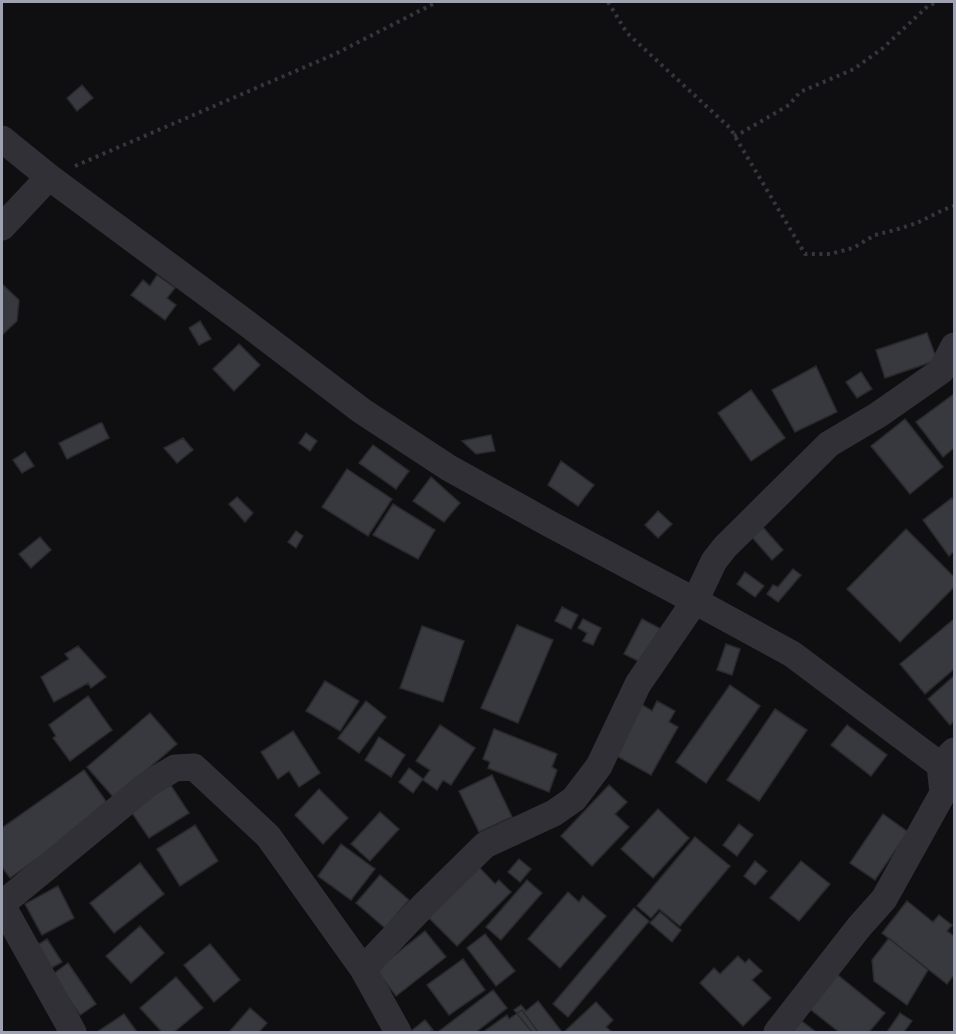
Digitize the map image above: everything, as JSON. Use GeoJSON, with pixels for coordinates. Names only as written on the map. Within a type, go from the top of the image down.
{"type":"FeatureCollection","features":[{"type":"Feature","properties":{"kind":"street"},"geometry":{"type":"LineString","coordinates":[[2,139],[49,177],[362,411],[449,468],[792,654],[950,765],[942,793],[884,899],[859,927],[777,1032]]}},
{"type":"Feature","properties":{"kind":"street"},"geometry":{"type":"LineString","coordinates":[[2,227],[49,177]]}},
{"type":"Feature","properties":{"kind":"street"},"geometry":{"type":"LineString","coordinates":[[363,969],[485,845],[554,813],[574,799],[599,766],[638,684],[695,601],[714,561],[725,547],[829,444],[878,416],[940,371],[954,346]]}},
{"type":"Feature","properties":{"kind":"street"},"geometry":{"type":"LineString","coordinates":[[73,1032],[2,904],[148,784],[176,768],[194,767],[268,836],[363,969],[398,1032]]}},
{"type":"Feature","properties":{"kind":"path"},"geometry":{"type":"LineString","coordinates":[[49,177],[335,54],[437,2]]}},
{"type":"Feature","properties":{"kind":"path"},"geometry":{"type":"LineString","coordinates":[[609,2],[627,33],[730,128],[805,254],[830,254],[853,248],[875,235],[917,223],[954,206]]}},
{"type":"Feature","properties":{"kind":"path"},"geometry":{"type":"LineString","coordinates":[[734,136],[789,105],[800,92],[854,69],[884,48],[929,5],[938,2]]}},
{"type":"Feature","properties":{"kind":"building"},"geometry":{"type":"Polygon","coordinates":[[[82,85],[93,98],[77,111],[67,98],[82,85]]]}},
{"type":"Feature","properties":{"kind":"building"},"geometry":{"type":"Polygon","coordinates":[[[157,275],[175,288],[167,298],[176,305],[165,320],[131,295],[143,280],[150,286],[157,275]]]}},
{"type":"Feature","properties":{"kind":"building"},"geometry":{"type":"Polygon","coordinates":[[[2,284],[19,300],[17,321],[2,335],[2,284]]]}},
{"type":"Feature","properties":{"kind":"building"},"geometry":{"type":"Polygon","coordinates":[[[200,321],[211,339],[199,345],[189,328],[200,321]]]}},
{"type":"Feature","properties":{"kind":"building"},"geometry":{"type":"Polygon","coordinates":[[[927,333],[937,360],[885,378],[876,350],[927,333]]]}},
{"type":"Feature","properties":{"kind":"building"},"geometry":{"type":"Polygon","coordinates":[[[239,344],[260,365],[234,391],[213,369],[239,344]]]}},
{"type":"Feature","properties":{"kind":"building"},"geometry":{"type":"Polygon","coordinates":[[[816,366],[837,412],[795,432],[772,390],[816,366]]]}},
{"type":"Feature","properties":{"kind":"building"},"geometry":{"type":"Polygon","coordinates":[[[861,372],[872,389],[857,398],[846,382],[861,372]]]}},
{"type":"Feature","properties":{"kind":"building"},"geometry":{"type":"Polygon","coordinates":[[[751,390],[785,438],[751,461],[718,413],[751,390]]]}},
{"type":"Feature","properties":{"kind":"building"},"geometry":{"type":"Polygon","coordinates":[[[954,394],[954,448],[943,457],[916,422],[954,394]]]}},
{"type":"Feature","properties":{"kind":"building"},"geometry":{"type":"Polygon","coordinates":[[[905,419],[943,467],[910,494],[871,446],[905,419]]]}},
{"type":"Feature","properties":{"kind":"building"},"geometry":{"type":"Polygon","coordinates":[[[100,423],[109,438],[67,459],[59,443],[100,423]]]}},
{"type":"Feature","properties":{"kind":"building"},"geometry":{"type":"Polygon","coordinates":[[[306,433],[317,441],[310,451],[299,443],[306,433]]]}},
{"type":"Feature","properties":{"kind":"building"},"geometry":{"type":"Polygon","coordinates":[[[491,435],[495,451],[476,454],[462,441],[491,435]]]}},
{"type":"Feature","properties":{"kind":"building"},"geometry":{"type":"Polygon","coordinates":[[[183,438],[193,450],[177,463],[164,448],[183,438]]]}},
{"type":"Feature","properties":{"kind":"building"},"geometry":{"type":"Polygon","coordinates":[[[373,445],[409,471],[396,489],[359,463],[373,445]]]}},
{"type":"Feature","properties":{"kind":"building"},"geometry":{"type":"Polygon","coordinates":[[[25,452],[34,466],[22,473],[13,460],[25,452]]]}},
{"type":"Feature","properties":{"kind":"building"},"geometry":{"type":"Polygon","coordinates":[[[561,461],[594,485],[578,506],[548,485],[561,461]]]}},
{"type":"Feature","properties":{"kind":"building"},"geometry":{"type":"Polygon","coordinates":[[[347,469],[392,499],[368,536],[322,507],[347,469]]]}},
{"type":"Feature","properties":{"kind":"building"},"geometry":{"type":"Polygon","coordinates":[[[431,477],[460,503],[444,522],[413,501],[431,477]]]}},
{"type":"Feature","properties":{"kind":"building"},"geometry":{"type":"Polygon","coordinates":[[[237,497],[253,513],[245,522],[229,504],[237,497]]]}},
{"type":"Feature","properties":{"kind":"building"},"geometry":{"type":"Polygon","coordinates":[[[952,498],[954,502],[954,551],[949,556],[923,520],[952,498]]]}},
{"type":"Feature","properties":{"kind":"building"},"geometry":{"type":"Polygon","coordinates":[[[393,504],[435,530],[418,559],[373,535],[393,504]]]}},
{"type":"Feature","properties":{"kind":"building"},"geometry":{"type":"Polygon","coordinates":[[[658,511],[672,524],[658,538],[645,525],[658,511]]]}},
{"type":"Feature","properties":{"kind":"building"},"geometry":{"type":"Polygon","coordinates":[[[761,525],[783,550],[772,560],[750,535],[761,525]]]}},
{"type":"Feature","properties":{"kind":"building"},"geometry":{"type":"Polygon","coordinates":[[[906,529],[954,577],[954,587],[900,642],[847,589],[906,529]]]}},
{"type":"Feature","properties":{"kind":"building"},"geometry":{"type":"Polygon","coordinates":[[[296,531],[303,536],[296,548],[288,542],[296,531]]]}},
{"type":"Feature","properties":{"kind":"building"},"geometry":{"type":"Polygon","coordinates":[[[40,537],[51,550],[31,568],[19,554],[40,537]]]}},
{"type":"Feature","properties":{"kind":"building"},"geometry":{"type":"Polygon","coordinates":[[[793,569],[801,575],[778,602],[767,594],[773,585],[778,587],[793,569]]]}},
{"type":"Feature","properties":{"kind":"building"},"geometry":{"type":"Polygon","coordinates":[[[745,572],[764,586],[755,597],[737,584],[745,572]]]}},
{"type":"Feature","properties":{"kind":"building"},"geometry":{"type":"Polygon","coordinates":[[[562,607],[578,615],[571,629],[555,621],[562,607]]]}},
{"type":"Feature","properties":{"kind":"building"},"geometry":{"type":"Polygon","coordinates":[[[583,619],[601,628],[593,645],[583,641],[587,633],[578,628],[583,619]]]}},
{"type":"Feature","properties":{"kind":"building"},"geometry":{"type":"Polygon","coordinates":[[[642,619],[663,630],[646,665],[624,654],[642,619]]]}},
{"type":"Feature","properties":{"kind":"building"},"geometry":{"type":"Polygon","coordinates":[[[954,619],[954,669],[925,694],[900,664],[954,619]]]}},
{"type":"Feature","properties":{"kind":"building"},"geometry":{"type":"Polygon","coordinates":[[[517,625],[553,640],[518,723],[481,708],[517,625]]]}},
{"type":"Feature","properties":{"kind":"building"},"geometry":{"type":"Polygon","coordinates":[[[422,626],[464,641],[443,702],[400,688],[422,626]]]}},
{"type":"Feature","properties":{"kind":"building"},"geometry":{"type":"Polygon","coordinates":[[[726,644],[740,649],[732,675],[717,670],[726,644]]]}},
{"type":"Feature","properties":{"kind":"building"},"geometry":{"type":"Polygon","coordinates":[[[78,646],[106,677],[91,688],[88,683],[54,702],[41,677],[69,659],[65,654],[78,646]]]}},
{"type":"Feature","properties":{"kind":"building"},"geometry":{"type":"Polygon","coordinates":[[[954,676],[954,721],[950,725],[928,699],[954,676]]]}},
{"type":"Feature","properties":{"kind":"building"},"geometry":{"type":"Polygon","coordinates":[[[325,681],[359,701],[340,731],[306,711],[325,681]]]}},
{"type":"Feature","properties":{"kind":"building"},"geometry":{"type":"Polygon","coordinates":[[[730,685],[760,706],[706,783],[676,762],[730,685]]]}},
{"type":"Feature","properties":{"kind":"building"},"geometry":{"type":"Polygon","coordinates":[[[88,696],[112,730],[70,761],[53,738],[56,736],[49,725],[88,696]]]}},
{"type":"Feature","properties":{"kind":"building"},"geometry":{"type":"Polygon","coordinates":[[[366,701],[386,717],[359,753],[338,738],[366,701]]]}},
{"type":"Feature","properties":{"kind":"building"},"geometry":{"type":"Polygon","coordinates":[[[657,701],[675,711],[669,722],[678,727],[651,775],[613,754],[641,704],[652,711],[657,701]]]}},
{"type":"Feature","properties":{"kind":"building"},"geometry":{"type":"Polygon","coordinates":[[[775,709],[807,730],[759,801],[727,780],[775,709]]]}},
{"type":"Feature","properties":{"kind":"building"},"geometry":{"type":"Polygon","coordinates":[[[150,713],[177,744],[114,798],[87,767],[150,713]]]}},
{"type":"Feature","properties":{"kind":"building"},"geometry":{"type":"Polygon","coordinates":[[[440,725],[475,748],[451,785],[443,780],[437,790],[423,780],[430,770],[416,761],[440,725]]]}},
{"type":"Feature","properties":{"kind":"building"},"geometry":{"type":"Polygon","coordinates":[[[847,725],[887,755],[871,776],[831,745],[847,725]]]}},
{"type":"Feature","properties":{"kind":"building"},"geometry":{"type":"Polygon","coordinates":[[[494,729],[557,754],[552,767],[557,770],[549,792],[488,768],[490,762],[483,759],[494,729]]]}},
{"type":"Feature","properties":{"kind":"building"},"geometry":{"type":"Polygon","coordinates":[[[293,731],[320,773],[299,787],[289,771],[278,779],[261,752],[293,731]]]}},
{"type":"Feature","properties":{"kind":"building"},"geometry":{"type":"Polygon","coordinates":[[[379,737],[405,755],[391,777],[365,760],[379,737]]]}},
{"type":"Feature","properties":{"kind":"building"},"geometry":{"type":"Polygon","coordinates":[[[409,768],[423,779],[413,793],[399,782],[409,768]]]}},
{"type":"Feature","properties":{"kind":"building"},"geometry":{"type":"Polygon","coordinates":[[[84,770],[110,807],[10,878],[2,867],[2,828],[84,770]]]}},
{"type":"Feature","properties":{"kind":"building"},"geometry":{"type":"Polygon","coordinates":[[[492,775],[512,817],[479,832],[459,791],[492,775]]]}},
{"type":"Feature","properties":{"kind":"building"},"geometry":{"type":"Polygon","coordinates":[[[170,784],[189,813],[149,838],[130,810],[170,784]]]}},
{"type":"Feature","properties":{"kind":"building"},"geometry":{"type":"Polygon","coordinates":[[[609,785],[627,802],[615,814],[629,827],[592,866],[561,836],[609,785]]]}},
{"type":"Feature","properties":{"kind":"building"},"geometry":{"type":"Polygon","coordinates":[[[319,789],[348,818],[323,844],[295,815],[319,789]]]}},
{"type":"Feature","properties":{"kind":"building"},"geometry":{"type":"Polygon","coordinates":[[[658,809],[689,838],[653,878],[621,849],[658,809]]]}},
{"type":"Feature","properties":{"kind":"building"},"geometry":{"type":"Polygon","coordinates":[[[380,812],[399,829],[370,861],[351,844],[380,812]]]}},
{"type":"Feature","properties":{"kind":"building"},"geometry":{"type":"Polygon","coordinates":[[[883,814],[908,832],[875,880],[850,863],[883,814]]]}},
{"type":"Feature","properties":{"kind":"building"},"geometry":{"type":"Polygon","coordinates":[[[739,824],[753,835],[737,856],[723,845],[739,824]]]}},
{"type":"Feature","properties":{"kind":"building"},"geometry":{"type":"Polygon","coordinates":[[[195,825],[218,861],[180,886],[157,849],[195,825]]]}},
{"type":"Feature","properties":{"kind":"building"},"geometry":{"type":"Polygon","coordinates":[[[695,837],[730,866],[680,926],[659,909],[651,918],[637,906],[695,837]]]}},
{"type":"Feature","properties":{"kind":"building"},"geometry":{"type":"Polygon","coordinates":[[[341,844],[375,869],[351,900],[318,876],[341,844]]]}},
{"type":"Feature","properties":{"kind":"building"},"geometry":{"type":"Polygon","coordinates":[[[519,859],[531,869],[520,882],[508,872],[519,859]]]}},
{"type":"Feature","properties":{"kind":"building"},"geometry":{"type":"Polygon","coordinates":[[[755,861],[767,871],[755,885],[744,876],[755,861]]]}},
{"type":"Feature","properties":{"kind":"building"},"geometry":{"type":"Polygon","coordinates":[[[801,861],[830,884],[799,921],[770,898],[801,861]]]}},
{"type":"Feature","properties":{"kind":"building"},"geometry":{"type":"Polygon","coordinates":[[[140,863],[164,894],[114,933],[90,903],[140,863]]]}},
{"type":"Feature","properties":{"kind":"building"},"geometry":{"type":"Polygon","coordinates":[[[477,865],[495,884],[499,880],[511,892],[457,946],[426,915],[477,865]]]}},
{"type":"Feature","properties":{"kind":"building"},"geometry":{"type":"Polygon","coordinates":[[[380,875],[409,900],[385,928],[356,903],[380,875]]]}},
{"type":"Feature","properties":{"kind":"building"},"geometry":{"type":"Polygon","coordinates":[[[527,880],[542,893],[501,940],[486,927],[527,880]]]}},
{"type":"Feature","properties":{"kind":"building"},"geometry":{"type":"Polygon","coordinates":[[[58,886],[74,918],[42,935],[25,904],[58,886]]]}},
{"type":"Feature","properties":{"kind":"building"},"geometry":{"type":"Polygon","coordinates":[[[568,892],[579,902],[583,896],[606,916],[560,968],[528,939],[568,892]]]}},
{"type":"Feature","properties":{"kind":"building"},"geometry":{"type":"Polygon","coordinates":[[[907,901],[933,922],[939,915],[952,925],[947,931],[954,936],[954,975],[947,984],[882,933],[907,901]]]}},
{"type":"Feature","properties":{"kind":"building"},"geometry":{"type":"Polygon","coordinates":[[[634,908],[649,921],[568,1017],[553,1004],[634,908]]]}},
{"type":"Feature","properties":{"kind":"building"},"geometry":{"type":"Polygon","coordinates":[[[660,912],[681,930],[672,942],[650,923],[660,912]]]}},
{"type":"Feature","properties":{"kind":"building"},"geometry":{"type":"Polygon","coordinates":[[[140,926],[164,953],[131,983],[106,956],[140,926]]]}},
{"type":"Feature","properties":{"kind":"building"},"geometry":{"type":"Polygon","coordinates":[[[425,931],[446,957],[396,996],[376,970],[425,931]]]}},
{"type":"Feature","properties":{"kind":"building"},"geometry":{"type":"Polygon","coordinates":[[[485,934],[515,971],[496,986],[467,948],[485,934]]]}},
{"type":"Feature","properties":{"kind":"building"},"geometry":{"type":"Polygon","coordinates":[[[889,938],[928,970],[907,1005],[874,981],[872,960],[889,938]]]}},
{"type":"Feature","properties":{"kind":"building"},"geometry":{"type":"Polygon","coordinates":[[[47,939],[62,962],[48,970],[34,947],[47,939]]]}},
{"type":"Feature","properties":{"kind":"building"},"geometry":{"type":"Polygon","coordinates":[[[210,944],[240,980],[214,1002],[184,965],[210,944]]]}},
{"type":"Feature","properties":{"kind":"building"},"geometry":{"type":"Polygon","coordinates":[[[738,956],[745,963],[749,959],[762,971],[752,980],[771,998],[743,1026],[700,983],[714,968],[720,974],[738,956]]]}},
{"type":"Feature","properties":{"kind":"building"},"geometry":{"type":"Polygon","coordinates":[[[463,959],[485,990],[449,1015],[427,985],[463,959]]]}},
{"type":"Feature","properties":{"kind":"building"},"geometry":{"type":"Polygon","coordinates":[[[68,963],[96,1004],[80,1015],[52,975],[68,963]]]}},
{"type":"Feature","properties":{"kind":"building"},"geometry":{"type":"Polygon","coordinates":[[[834,972],[885,1013],[869,1032],[839,1032],[806,1006],[834,972]]]}},
{"type":"Feature","properties":{"kind":"building"},"geometry":{"type":"Polygon","coordinates":[[[176,977],[203,1008],[174,1032],[162,1032],[140,1008],[176,977]]]}},
{"type":"Feature","properties":{"kind":"building"},"geometry":{"type":"Polygon","coordinates":[[[493,990],[507,1008],[476,1032],[438,1032],[493,990]]]}},
{"type":"Feature","properties":{"kind":"building"},"geometry":{"type":"Polygon","coordinates":[[[538,1001],[562,1032],[532,1032],[514,1010],[521,1005],[526,1011],[538,1001]]]}},
{"type":"Feature","properties":{"kind":"building"},"geometry":{"type":"Polygon","coordinates":[[[596,1002],[613,1020],[606,1027],[612,1032],[564,1032],[596,1002]]]}},
{"type":"Feature","properties":{"kind":"building"},"geometry":{"type":"Polygon","coordinates":[[[250,1008],[267,1023],[259,1032],[231,1032],[230,1031],[250,1008]]]}},
{"type":"Feature","properties":{"kind":"building"},"geometry":{"type":"Polygon","coordinates":[[[522,1010],[538,1032],[483,1032],[507,1015],[509,1019],[522,1010]]]}},
{"type":"Feature","properties":{"kind":"building"},"geometry":{"type":"Polygon","coordinates":[[[900,1013],[912,1021],[904,1032],[887,1032],[900,1013]]]}},
{"type":"Feature","properties":{"kind":"building"},"geometry":{"type":"Polygon","coordinates":[[[124,1014],[137,1032],[97,1032],[124,1014]]]}},
{"type":"Feature","properties":{"kind":"building"},"geometry":{"type":"Polygon","coordinates":[[[799,1019],[816,1032],[789,1032],[799,1019]]]}},
{"type":"Feature","properties":{"kind":"building"},"geometry":{"type":"Polygon","coordinates":[[[425,1020],[433,1030],[429,1032],[411,1031],[425,1020]]]}}]}
